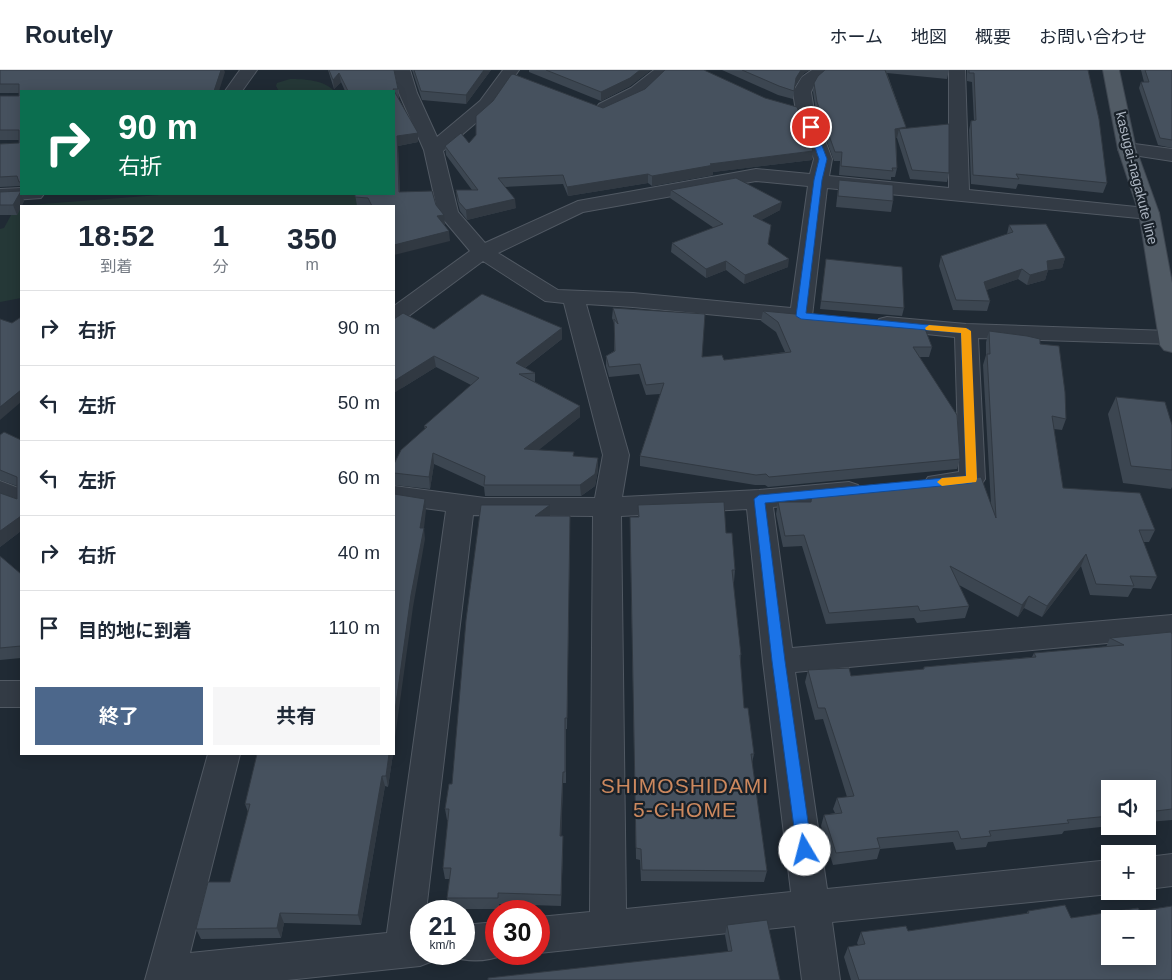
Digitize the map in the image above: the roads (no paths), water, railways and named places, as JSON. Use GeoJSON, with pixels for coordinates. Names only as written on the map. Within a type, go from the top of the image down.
{"type":"FeatureCollection","features":[{"type":"Feature","properties":{"kind":"main road","name":"kasugai-nagakute line"},"geometry":{"type":"LineString","coordinates":[[1111,70],[1127,150],[1148,213],[1169,316],[1171,341]]}},
{"type":"Feature","properties":{"kind":"street"},"geometry":{"type":"LineString","coordinates":[[234,90],[249,70]]}},
{"type":"Feature","properties":{"kind":"street"},"geometry":{"type":"LineString","coordinates":[[402,70],[408,93],[433,150],[448,213],[482,252],[553,296],[633,300],[811,317],[818,180],[823,159],[797,108],[808,81],[823,70]]}},
{"type":"Feature","properties":{"kind":"street"},"geometry":{"type":"LineString","coordinates":[[593,106],[602,110],[628,97],[664,70]]}},
{"type":"Feature","properties":{"kind":"street"},"geometry":{"type":"LineString","coordinates":[[957,70],[959,194]]}},
{"type":"Feature","properties":{"kind":"street"},"geometry":{"type":"LineString","coordinates":[[433,150],[486,105],[510,72],[528,80]]}},
{"type":"Feature","properties":{"kind":"street"},"geometry":{"type":"LineString","coordinates":[[1127,150],[1172,155]]}},
{"type":"Feature","properties":{"kind":"street"},"geometry":{"type":"LineString","coordinates":[[395,315],[482,252],[578,207],[756,175],[1148,213]]}},
{"type":"Feature","properties":{"kind":"street"},"geometry":{"type":"LineString","coordinates":[[0,195],[20,194]]}},
{"type":"Feature","properties":{"kind":"street"},"geometry":{"type":"LineString","coordinates":[[573,297],[616,455],[608,507],[608,928]]}},
{"type":"Feature","properties":{"kind":"street"},"geometry":{"type":"LineString","coordinates":[[868,322],[966,331],[1171,341]]}},
{"type":"Feature","properties":{"kind":"street"},"geometry":{"type":"LineString","coordinates":[[914,485],[972,479],[966,331]]}},
{"type":"Feature","properties":{"kind":"street"},"geometry":{"type":"LineString","coordinates":[[395,495],[485,507],[608,507],[759,499],[875,488]]}},
{"type":"Feature","properties":{"kind":"street"},"geometry":{"type":"LineString","coordinates":[[0,490],[20,500]]}},
{"type":"Feature","properties":{"kind":"street"},"geometry":{"type":"LineString","coordinates":[[759,499],[778,661],[813,907],[821,980]]}},
{"type":"Feature","properties":{"kind":"street"},"geometry":{"type":"LineString","coordinates":[[417,900],[461,504]]}},
{"type":"Feature","properties":{"kind":"street"},"geometry":{"type":"LineString","coordinates":[[778,661],[1172,626]]}},
{"type":"Feature","properties":{"kind":"street"},"geometry":{"type":"LineString","coordinates":[[0,694],[20,694]]}},
{"type":"Feature","properties":{"kind":"street"},"geometry":{"type":"LineString","coordinates":[[224,755],[165,977],[410,949]]}},
{"type":"Feature","properties":{"kind":"street"},"geometry":{"type":"LineString","coordinates":[[1156,872],[1172,870]]}},
{"type":"Feature","properties":{"kind":"street"},"geometry":{"type":"LineString","coordinates":[[550,935],[1101,877]]}},
{"type":"Feature","properties":{"kind":"district","name":"SHIMOSHIDAMI 5-CHOME"},"geometry":{"type":"Point","coordinates":[685,798]}}]}
